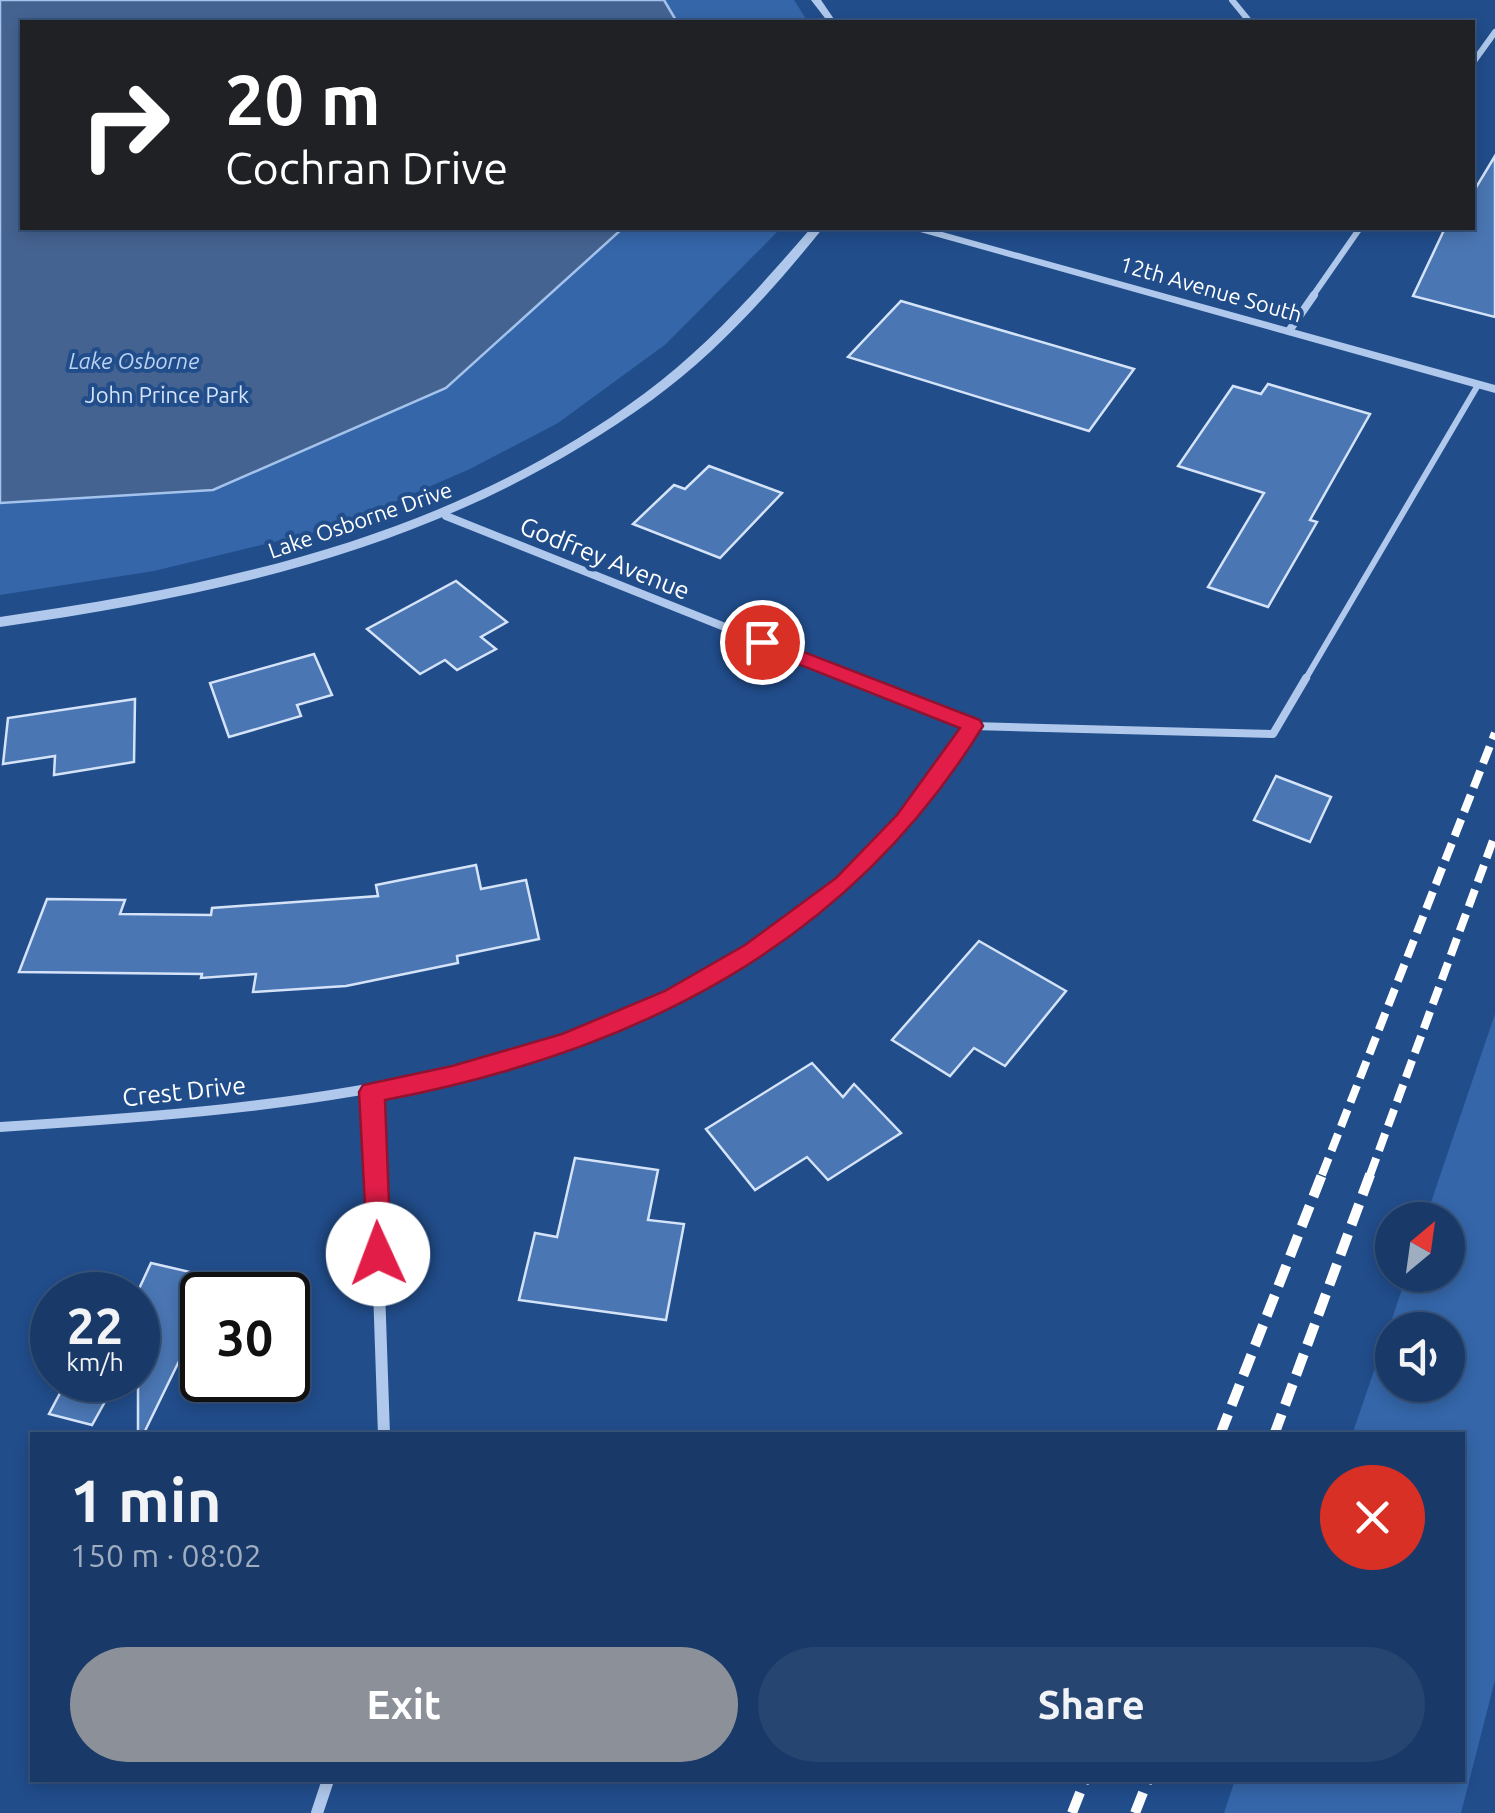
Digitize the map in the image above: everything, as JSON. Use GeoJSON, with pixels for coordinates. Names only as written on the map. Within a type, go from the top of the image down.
{"type":"FeatureCollection","features":[{"type":"Feature","properties":{"kind":"street"},"geometry":{"type":"LineString","coordinates":[[1232,0],[1248,20]]}},
{"type":"Feature","properties":{"kind":"street"},"geometry":{"type":"LineString","coordinates":[[1475,60],[1495,32]]}},
{"type":"Feature","properties":{"kind":"street","name":"Lake Osborne Drive"},"geometry":{"type":"LineString","coordinates":[[0,622],[180,595],[292,567],[446,516],[552,461],[671,380],[728,330],[814,230]]}},
{"type":"Feature","properties":{"kind":"street","name":"12th Avenue South"},"geometry":{"type":"LineString","coordinates":[[924,230],[1495,390]]}},
{"type":"Feature","properties":{"kind":"street"},"geometry":{"type":"LineString","coordinates":[[1289,331],[1359,230]]}},
{"type":"Feature","properties":{"kind":"street","name":"Godfrey Avenue"},"geometry":{"type":"LineString","coordinates":[[446,516],[973,726]]}},
{"type":"Feature","properties":{"kind":"street","name":"Crest Drive"},"geometry":{"type":"LineString","coordinates":[[0,1127],[167,1117],[372,1092],[452,1077],[567,1042],[674,998],[753,951],[844,884],[904,821],[973,726]]}},
{"type":"Feature","properties":{"kind":"street"},"geometry":{"type":"LineString","coordinates":[[372,1092],[384,1432]]}},
{"type":"Feature","properties":{"kind":"street"},"geometry":{"type":"LineString","coordinates":[[317,1813],[327,1782]]}},
{"type":"Feature","properties":{"kind":"lane"},"geometry":{"type":"LineString","coordinates":[[973,726],[1273,734],[1478,385]]}},
{"type":"Feature","properties":{"kind":"green space","name":"Lake Osborne"},"geometry":{"type":"Polygon","coordinates":[[[0,0],[794,0],[807,20],[20,20],[20,230],[779,230],[666,344],[558,423],[470,469],[336,527],[154,571],[0,595],[0,0]]]}},
{"type":"Feature","properties":{"kind":"green space"},"geometry":{"type":"Polygon","coordinates":[[[1495,1014],[1495,1680],[1461,1813],[1224,1813],[1234,1782],[1465,1782],[1465,1432],[1353,1432],[1375,1368],[1375,1402],[1465,1402],[1465,1312],[1394,1312],[1401,1292],[1465,1292],[1465,1202],[1431,1202],[1495,1014]]]}},
{"type":"Feature","properties":{"kind":"water","name":"Lake Osborne"},"geometry":{"type":"Polygon","coordinates":[[[0,0],[664,0],[676,20],[20,20],[20,230],[621,230],[446,388],[213,490],[0,503],[0,0]]]}},
{"type":"Feature","properties":{"kind":"building"},"geometry":{"type":"Polygon","coordinates":[[[1495,156],[1495,317],[1413,296],[1444,230],[1475,230],[1475,189],[1495,156]]]}},
{"type":"Feature","properties":{"kind":"building"},"geometry":{"type":"Polygon","coordinates":[[[901,301],[1134,369],[1089,431],[848,357],[901,301]]]}},
{"type":"Feature","properties":{"kind":"building"},"geometry":{"type":"Polygon","coordinates":[[[1268,384],[1370,414],[1310,520],[1317,522],[1268,607],[1208,587],[1264,493],[1178,466],[1233,386],[1261,394],[1268,384]]]}},
{"type":"Feature","properties":{"kind":"building"},"geometry":{"type":"Polygon","coordinates":[[[709,466],[782,493],[720,558],[633,524],[674,485],[685,489],[709,466]]]}},
{"type":"Feature","properties":{"kind":"building"},"geometry":{"type":"Polygon","coordinates":[[[456,581],[507,622],[481,637],[496,649],[457,670],[445,660],[420,674],[367,629],[456,581]]]}},
{"type":"Feature","properties":{"kind":"building"},"geometry":{"type":"Polygon","coordinates":[[[314,654],[332,695],[297,705],[301,716],[229,737],[210,683],[314,654]]]}},
{"type":"Feature","properties":{"kind":"building"},"geometry":{"type":"Polygon","coordinates":[[[135,699],[134,762],[54,775],[55,756],[3,764],[8,718],[135,699]]]}},
{"type":"Feature","properties":{"kind":"building"},"geometry":{"type":"Polygon","coordinates":[[[1276,776],[1331,797],[1310,842],[1254,820],[1276,776]]]}},
{"type":"Feature","properties":{"kind":"building"},"geometry":{"type":"Polygon","coordinates":[[[476,865],[481,889],[526,880],[539,939],[457,956],[458,963],[346,986],[253,992],[256,974],[201,978],[202,974],[19,972],[47,899],[125,900],[120,914],[211,915],[212,908],[378,896],[376,885],[476,865]]]}},
{"type":"Feature","properties":{"kind":"building"},"geometry":{"type":"Polygon","coordinates":[[[979,941],[1066,991],[1005,1066],[974,1048],[950,1076],[892,1040],[979,941]]]}},
{"type":"Feature","properties":{"kind":"building"},"geometry":{"type":"Polygon","coordinates":[[[812,1063],[843,1097],[854,1084],[901,1133],[828,1180],[807,1157],[755,1190],[706,1129],[812,1063]]]}},
{"type":"Feature","properties":{"kind":"building"},"geometry":{"type":"Polygon","coordinates":[[[575,1158],[658,1170],[648,1220],[684,1224],[666,1320],[519,1300],[535,1233],[557,1237],[575,1158]]]}},
{"type":"Feature","properties":{"kind":"building"},"geometry":{"type":"Polygon","coordinates":[[[151,1263],[190,1272],[180,1272],[180,1359],[160,1400],[160,1272],[147,1272],[151,1263]]]}},
{"type":"Feature","properties":{"kind":"building"},"geometry":{"type":"Polygon","coordinates":[[[55,1402],[105,1402],[92,1425],[49,1414],[55,1402]]]}},
{"type":"Feature","properties":{"kind":"building"},"geometry":{"type":"Polygon","coordinates":[[[138,1402],[159,1402],[144,1432],[138,1432],[138,1402]]]}},
{"type":"Feature","properties":{"kind":"railway"},"geometry":{"type":"LineString","coordinates":[[1322,1175],[1495,733]]}},
{"type":"Feature","properties":{"kind":"railway"},"geometry":{"type":"LineString","coordinates":[[1370,1175],[1495,835]]}},
{"type":"Feature","properties":{"kind":"railway"},"geometry":{"type":"LineString","coordinates":[[1221,1432],[1323,1172]]}},
{"type":"Feature","properties":{"kind":"railway"},"geometry":{"type":"LineString","coordinates":[[1275,1432],[1371,1172]]}},
{"type":"Feature","properties":{"kind":"railway"},"geometry":{"type":"LineString","coordinates":[[1072,1813],[1084,1782]]}},
{"type":"Feature","properties":{"kind":"railway"},"geometry":{"type":"LineString","coordinates":[[1135,1813],[1147,1782]]}},
{"type":"Feature","properties":{"kind":"route"},"geometry":{"type":"LineString","coordinates":[[378,1254],[372,1092],[452,1077],[567,1042],[674,998],[765,944],[844,884],[904,821],[973,726],[762,642]]}},
{"type":"Feature","properties":{"kind":"park label","name":"John Prince Park"},"geometry":{"type":"Point","coordinates":[167,395]}}]}
